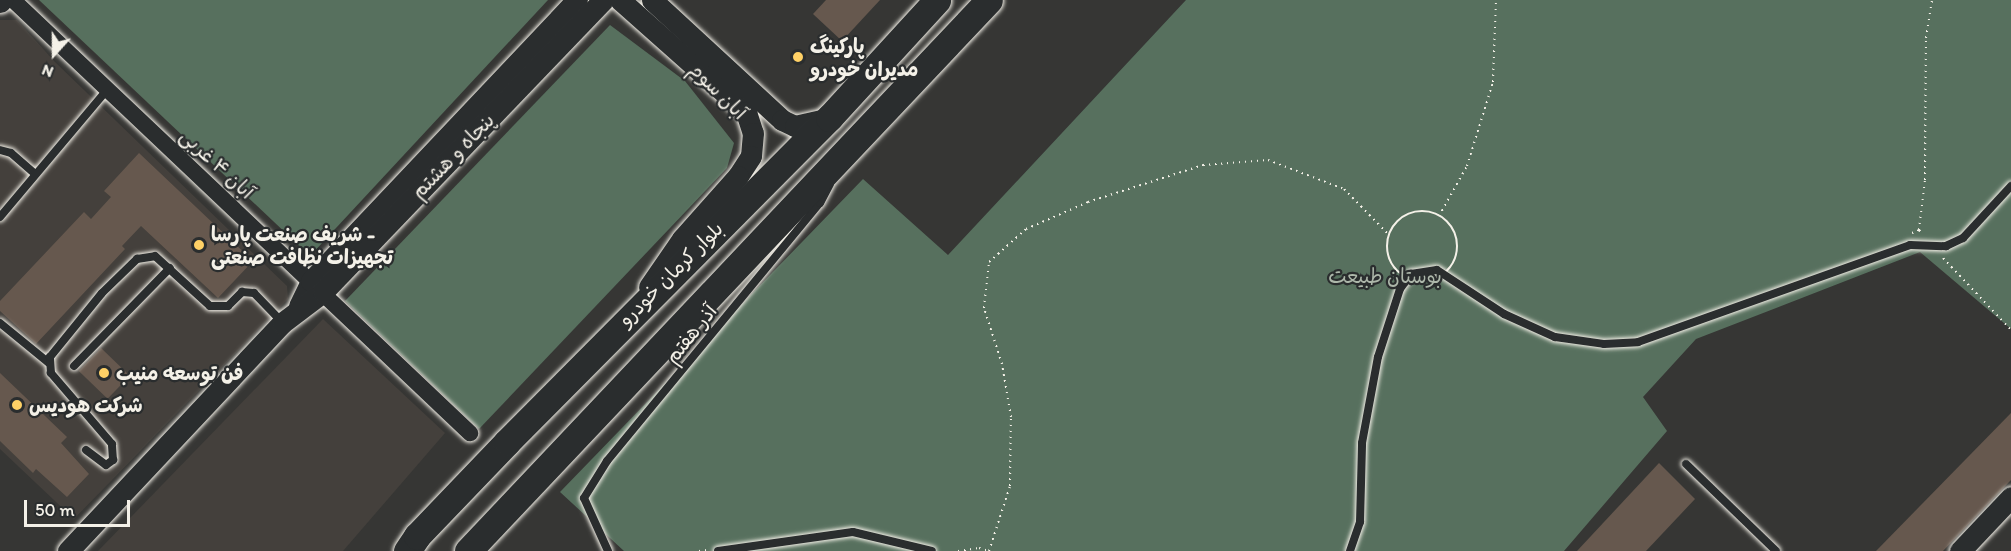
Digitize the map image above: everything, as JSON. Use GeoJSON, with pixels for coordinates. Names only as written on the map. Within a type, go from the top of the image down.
{"type":"FeatureCollection","features":[{"type":"Feature","properties":{"kind":"main road","name":"بلوار کرمان خودرو"},"geometry":{"type":"LineString","coordinates":[[408,546],[631,314],[829,118],[937,0]]}},
{"type":"Feature","properties":{"kind":"main road","name":"بلوار کرمان خودرو"},"geometry":{"type":"LineString","coordinates":[[468,551],[852,141],[989,0]]}},
{"type":"Feature","properties":{"kind":"street","name":"آبان ۴ غربی"},"geometry":{"type":"LineString","coordinates":[[13,0],[470,433]]}},
{"type":"Feature","properties":{"kind":"street","name":"پنجاه و هشتم"},"geometry":{"type":"LineString","coordinates":[[68,551],[299,307],[577,0]]}},
{"type":"Feature","properties":{"kind":"street","name":"پنجاه و هشتم"},"geometry":{"type":"LineString","coordinates":[[317,286],[603,0]]}},
{"type":"Feature","properties":{"kind":"street","name":"آبان سوم"},"geometry":{"type":"LineString","coordinates":[[620,0],[746,112],[753,133],[751,156],[738,176],[682,239],[631,314]]}},
{"type":"Feature","properties":{"kind":"street","name":"آبان سوم"},"geometry":{"type":"LineString","coordinates":[[652,0],[782,120],[795,126],[829,118]]}},
{"type":"Feature","properties":{"kind":"street"},"geometry":{"type":"LineString","coordinates":[[1960,551],[2011,497]]}},
{"type":"Feature","properties":{"kind":"lane"},"geometry":{"type":"LineString","coordinates":[[0,217],[107,90]]}},
{"type":"Feature","properties":{"kind":"lane","name":"آذر هفتم"},"geometry":{"type":"LineString","coordinates":[[608,551],[584,498],[608,461],[820,203],[852,141]]}},
{"type":"Feature","properties":{"kind":"lane"},"geometry":{"type":"LineString","coordinates":[[0,150],[11,153],[35,174]]}},
{"type":"Feature","properties":{"kind":"lane"},"geometry":{"type":"LineString","coordinates":[[1350,551],[1360,522],[1362,443],[1378,357],[1400,289],[1411,274],[1437,270],[1504,314],[1555,337],[1594,344],[1638,342],[1670,334],[1910,244],[1946,246],[1963,238],[2011,186]]}},
{"type":"Feature","properties":{"kind":"lane"},"geometry":{"type":"LineString","coordinates":[[49,363],[55,347],[137,259],[155,256],[210,306],[228,306],[248,291],[282,323]]}},
{"type":"Feature","properties":{"kind":"lane"},"geometry":{"type":"LineString","coordinates":[[74,366],[170,268]]}},
{"type":"Feature","properties":{"kind":"lane"},"geometry":{"type":"LineString","coordinates":[[0,323],[49,363],[55,380],[112,444],[113,460],[106,465],[86,450]]}},
{"type":"Feature","properties":{"kind":"lane"},"geometry":{"type":"LineString","coordinates":[[1686,464],[1776,551]]}},
{"type":"Feature","properties":{"kind":"lane"},"geometry":{"type":"LineString","coordinates":[[718,551],[853,532],[932,551]]}},
{"type":"Feature","properties":{"kind":"path"},"geometry":{"type":"LineString","coordinates":[[1439,216],[1467,166],[1493,82],[1496,0]]}},
{"type":"Feature","properties":{"kind":"path"},"geometry":{"type":"LineString","coordinates":[[1919,230],[1925,180],[1926,38],[1932,0]]}},
{"type":"Feature","properties":{"kind":"path"},"geometry":{"type":"LineString","coordinates":[[958,551],[979,548],[989,551],[1010,486],[1011,417],[1002,364],[984,308],[989,262],[1026,229],[1088,202],[1203,165],[1268,160],[1344,189],[1388,234]]}},
{"type":"Feature","properties":{"kind":"path"},"geometry":{"type":"LineString","coordinates":[[1427,212],[1439,216],[1454,232],[1456,254],[1445,273],[1436,279],[1414,281],[1394,268],[1388,257],[1388,234],[1404,216],[1427,212]]}},
{"type":"Feature","properties":{"kind":"shaded area"},"geometry":{"type":"Polygon","coordinates":[[[0,20],[17,20],[55,62],[287,286],[288,299],[74,519],[0,449],[0,20]]]}},
{"type":"Feature","properties":{"kind":"shaded area"},"geometry":{"type":"Polygon","coordinates":[[[323,319],[445,433],[343,551],[98,551],[323,319]]]}},
{"type":"Feature","properties":{"kind":"green space"},"geometry":{"type":"Polygon","coordinates":[[[39,0],[548,0],[310,256],[39,0]]]}},
{"type":"Feature","properties":{"kind":"green space","name":"بوستان طبیعت"},"geometry":{"type":"Polygon","coordinates":[[[1186,0],[2011,0],[2011,329],[1920,252],[1696,339],[1643,397],[1667,431],[1564,551],[624,551],[560,492],[863,179],[948,255],[1186,0]]]}},
{"type":"Feature","properties":{"kind":"green space"},"geometry":{"type":"Polygon","coordinates":[[[610,25],[685,81],[734,143],[727,168],[479,429],[345,301],[610,25]]]}},
{"type":"Feature","properties":{"kind":"building"},"geometry":{"type":"Polygon","coordinates":[[[826,0],[880,0],[842,41],[813,14],[826,0]]]}},
{"type":"Feature","properties":{"kind":"building","name":"شریف صنعت پارسا - تجهیزات نظافت صنعتی"},"geometry":{"type":"Polygon","coordinates":[[[139,153],[253,261],[218,298],[141,226],[122,246],[125,249],[36,344],[0,311],[0,301],[84,212],[91,219],[111,197],[104,191],[139,153]]]}},
{"type":"Feature","properties":{"kind":"building","name":"فن توسعه منیب"},"geometry":{"type":"Polygon","coordinates":[[[101,348],[130,376],[108,399],[79,371],[101,348]]]}},
{"type":"Feature","properties":{"kind":"building","name":"شرکت هودیس"},"geometry":{"type":"Polygon","coordinates":[[[0,373],[67,437],[61,443],[89,474],[67,497],[36,469],[33,473],[0,441],[0,373]]]}},
{"type":"Feature","properties":{"kind":"building"},"geometry":{"type":"Polygon","coordinates":[[[2011,413],[2011,480],[1943,551],[1876,551],[2011,413]]]}},
{"type":"Feature","properties":{"kind":"building"},"geometry":{"type":"Polygon","coordinates":[[[1659,463],[1695,499],[1646,551],[1577,551],[1659,463]]]}},
{"type":"Feature","properties":{"kind":"place","name":"پارکینگ مدیران خودرو"},"geometry":{"type":"Point","coordinates":[798,57]}},
{"type":"Feature","properties":{"kind":"place","name":"شریف صنعت پارسا - تجهیزات نظافت صنعتی"},"geometry":{"type":"Point","coordinates":[199,245]}},
{"type":"Feature","properties":{"kind":"place","name":"فن توسعه منیب"},"geometry":{"type":"Point","coordinates":[104,373]}},
{"type":"Feature","properties":{"kind":"place","name":"شرکت هودیس"},"geometry":{"type":"Point","coordinates":[17,405]}}]}
